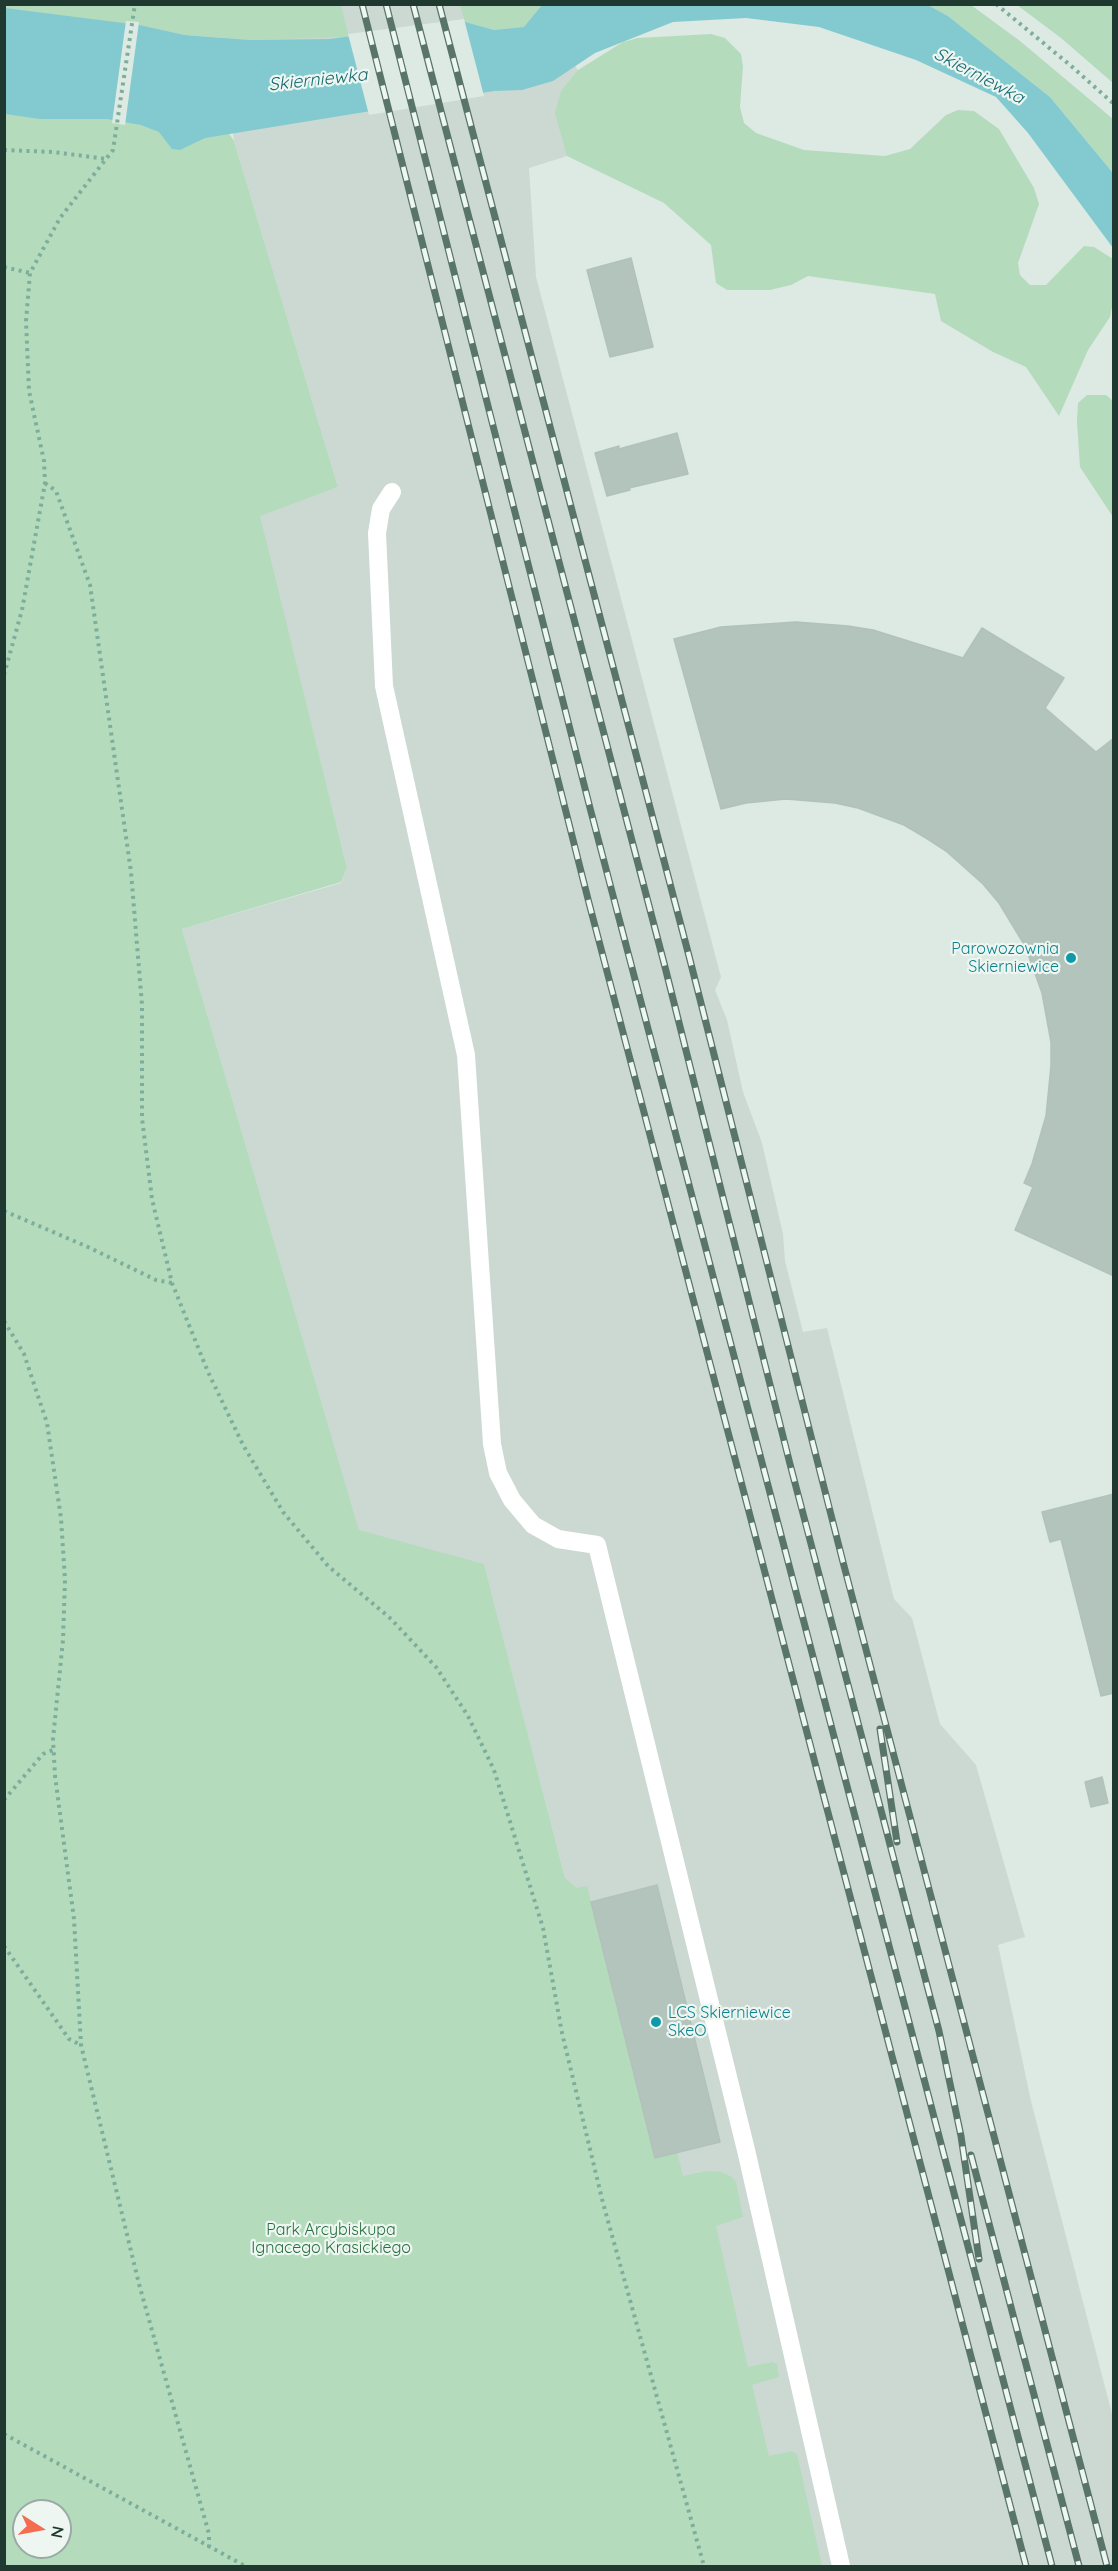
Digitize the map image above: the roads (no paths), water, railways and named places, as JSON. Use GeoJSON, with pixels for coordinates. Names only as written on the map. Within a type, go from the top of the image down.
{"type":"FeatureCollection","features":[{"type":"Feature","properties":{"kind":"lane"},"geometry":{"type":"LineString","coordinates":[[392,492],[381,509],[377,533],[384,686],[394,740],[466,1055],[492,1444],[498,1473],[512,1500],[533,1525],[558,1539],[597,1545],[746,2150],[841,2566]]}},
{"type":"Feature","properties":{"kind":"water","name":"Skierniewka"},"geometry":{"type":"Polygon","coordinates":[[[542,5],[928,5],[948,16],[1050,97],[1113,173],[1113,248],[1028,133],[996,97],[916,60],[819,27],[746,18],[673,22],[595,53],[553,81],[522,90],[494,91],[205,138],[180,150],[172,149],[159,132],[141,125],[107,119],[40,119],[5,114],[5,8],[139,25],[185,35],[250,40],[329,39],[465,22],[494,30],[524,27],[542,5]]]}},
{"type":"Feature","properties":{"kind":"railway"},"geometry":{"type":"LineString","coordinates":[[362,4],[589,903],[1026,2566]]}},
{"type":"Feature","properties":{"kind":"railway"},"geometry":{"type":"LineString","coordinates":[[386,4],[590,808],[1052,2566]]}},
{"type":"Feature","properties":{"kind":"railway"},"geometry":{"type":"LineString","coordinates":[[413,4],[664,963],[790,1464],[939,2031],[961,2136],[979,2259]]}},
{"type":"Feature","properties":{"kind":"railway"},"geometry":{"type":"LineString","coordinates":[[439,4],[689,956],[843,1562],[1107,2566]]}},
{"type":"Feature","properties":{"kind":"railway"},"geometry":{"type":"LineString","coordinates":[[880,1729],[897,1842]]}},
{"type":"Feature","properties":{"kind":"railway"},"geometry":{"type":"LineString","coordinates":[[971,2155],[1079,2566]]}},
{"type":"Feature","properties":{"kind":"place","name":"Parowozownia Skierniewice"},"geometry":{"type":"Point","coordinates":[1071,958]}},
{"type":"Feature","properties":{"kind":"place","name":"LCS Skierniewice SkeO"},"geometry":{"type":"Point","coordinates":[656,2022]}},
{"type":"Feature","properties":{"kind":"park label","name":"Park Arcybiskupa Ignacego Krasickiego"},"geometry":{"type":"Point","coordinates":[331,2239]}}]}
